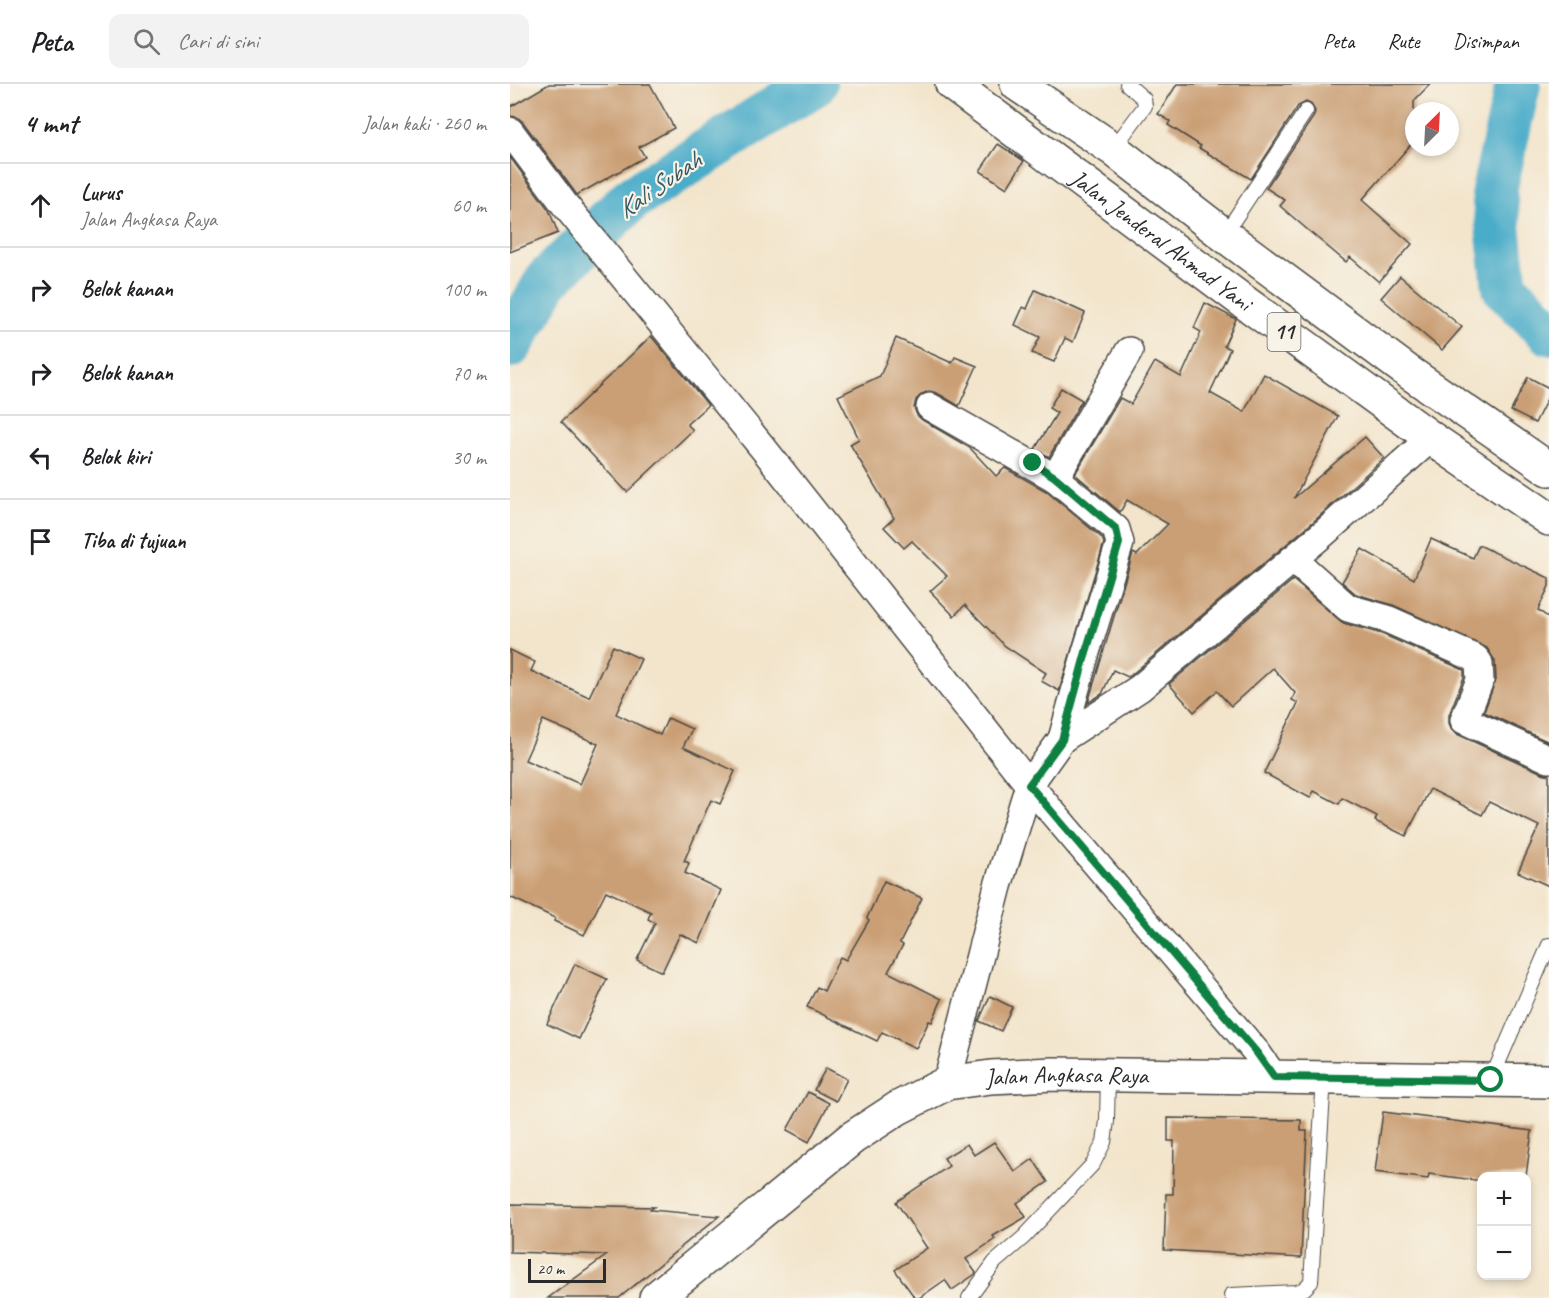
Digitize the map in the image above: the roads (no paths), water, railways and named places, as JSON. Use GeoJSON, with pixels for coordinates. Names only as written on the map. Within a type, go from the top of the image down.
{"type":"FeatureCollection","features":[{"type":"Feature","properties":{"kind":"main road","name":"Jalan Jenderal Ahmad Yani"},"geometry":{"type":"LineString","coordinates":[[952,84],[1236,296],[1431,438],[1549,519]]}},
{"type":"Feature","properties":{"kind":"main road","name":"Jalan Jenderal Ahmad Yani"},"geometry":{"type":"LineString","coordinates":[[1017,84],[1113,149],[1407,371],[1549,469]]}},
{"type":"Feature","properties":{"kind":"main road","name":"Jalan Angkasa Raya"},"geometry":{"type":"LineString","coordinates":[[656,1298],[852,1138],[898,1108],[947,1083],[1017,1075],[1549,1081]]}},
{"type":"Feature","properties":{"kind":"street"},"geometry":{"type":"LineString","coordinates":[[510,131],[625,280],[767,453],[1029,785],[1257,1053],[1274,1077]]}},
{"type":"Feature","properties":{"kind":"street"},"geometry":{"type":"LineString","coordinates":[[1055,477],[1129,351]]}},
{"type":"Feature","properties":{"kind":"street"},"geometry":{"type":"LineString","coordinates":[[930,407],[1055,477],[1116,529],[1119,543],[1062,740]]}},
{"type":"Feature","properties":{"kind":"street"},"geometry":{"type":"LineString","coordinates":[[947,1083],[998,886],[1029,785],[1062,740],[1140,688],[1324,533],[1431,438]]}},
{"type":"Feature","properties":{"kind":"street"},"geometry":{"type":"LineString","coordinates":[[1293,559],[1348,608],[1387,619],[1475,658],[1479,663],[1480,680],[1464,720],[1549,759]]}},
{"type":"Feature","properties":{"kind":"lane"},"geometry":{"type":"LineString","coordinates":[[1113,149],[1144,106],[1144,99],[1127,84]]}},
{"type":"Feature","properties":{"kind":"lane"},"geometry":{"type":"LineString","coordinates":[[1224,235],[1306,111]]}},
{"type":"Feature","properties":{"kind":"lane"},"geometry":{"type":"LineString","coordinates":[[1491,1080],[1549,945]]}},
{"type":"Feature","properties":{"kind":"lane"},"geometry":{"type":"LineString","coordinates":[[969,1298],[995,1262],[1023,1237],[1093,1164],[1104,1142],[1108,1075]]}},
{"type":"Feature","properties":{"kind":"lane"},"geometry":{"type":"LineString","coordinates":[[1231,1295],[1297,1292],[1311,1282],[1324,1078]]}},
{"type":"Feature","properties":{"kind":"waterway","name":"Kali Subah"},"geometry":{"type":"LineString","coordinates":[[510,345],[548,279],[631,199],[814,84]]}},
{"type":"Feature","properties":{"kind":"waterway"},"geometry":{"type":"LineString","coordinates":[[1518,84],[1494,191],[1505,288],[1549,332]]}}]}
